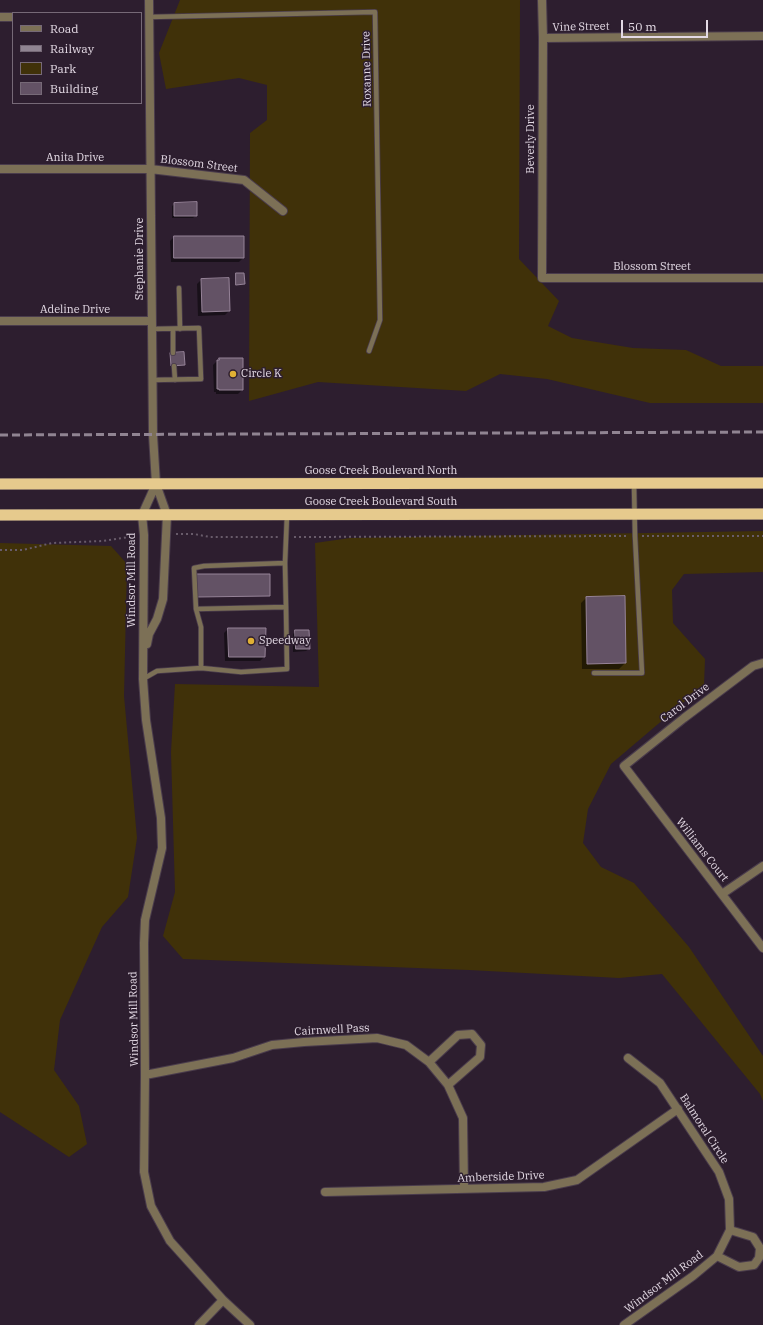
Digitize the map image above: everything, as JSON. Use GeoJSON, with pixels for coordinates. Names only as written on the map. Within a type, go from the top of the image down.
{"type":"FeatureCollection","features":[{"type":"Feature","properties":{"kind":"highway","name":"Goose Creek Boulevard North"},"geometry":{"type":"LineString","coordinates":[[0,484],[763,483]]}},
{"type":"Feature","properties":{"kind":"highway","name":"Goose Creek Boulevard South"},"geometry":{"type":"LineString","coordinates":[[0,515],[763,514]]}},
{"type":"Feature","properties":{"kind":"street","name":"Stephanie Drive"},"geometry":{"type":"LineString","coordinates":[[148,0],[145,17],[150,169],[153,434],[156,484],[167,515]]}},
{"type":"Feature","properties":{"kind":"street","name":"Beverly Drive"},"geometry":{"type":"LineString","coordinates":[[542,0],[542,278]]}},
{"type":"Feature","properties":{"kind":"street"},"geometry":{"type":"LineString","coordinates":[[0,17],[12,17]]}},
{"type":"Feature","properties":{"kind":"street","name":"Vine Street"},"geometry":{"type":"LineString","coordinates":[[543,38],[763,36]]}},
{"type":"Feature","properties":{"kind":"street","name":"Anita Drive"},"geometry":{"type":"LineString","coordinates":[[0,169],[150,169]]}},
{"type":"Feature","properties":{"kind":"street","name":"Blossom Street"},"geometry":{"type":"LineString","coordinates":[[150,169],[244,180],[282,211]]}},
{"type":"Feature","properties":{"kind":"street","name":"Blossom Street"},"geometry":{"type":"LineString","coordinates":[[542,278],[763,278]]}},
{"type":"Feature","properties":{"kind":"street","name":"Adeline Drive"},"geometry":{"type":"LineString","coordinates":[[0,321],[151,320]]}},
{"type":"Feature","properties":{"kind":"street"},"geometry":{"type":"LineString","coordinates":[[142,515],[156,484]]}},
{"type":"Feature","properties":{"kind":"street","name":"Windsor Mill Road"},"geometry":{"type":"LineString","coordinates":[[142,515],[144,535],[143,678],[146,720],[161,818],[162,848],[145,920],[144,1172],[151,1206],[170,1241],[223,1300],[250,1325]]}},
{"type":"Feature","properties":{"kind":"street","name":"Windsor Mill Road"},"geometry":{"type":"LineString","coordinates":[[143,678],[149,634],[157,619],[163,599],[167,515]]}},
{"type":"Feature","properties":{"kind":"street","name":"Carol Drive"},"geometry":{"type":"LineString","coordinates":[[624,766],[753,666],[763,663]]}},
{"type":"Feature","properties":{"kind":"street","name":"Williams Court"},"geometry":{"type":"LineString","coordinates":[[624,766],[763,948]]}},
{"type":"Feature","properties":{"kind":"street"},"geometry":{"type":"LineString","coordinates":[[722,894],[763,866]]}},
{"type":"Feature","properties":{"kind":"street"},"geometry":{"type":"LineString","coordinates":[[429,1062],[458,1035],[472,1034],[481,1045],[480,1057],[448,1086]]}},
{"type":"Feature","properties":{"kind":"street","name":"Cairnwell Pass"},"geometry":{"type":"LineString","coordinates":[[145,1075],[233,1058],[272,1045],[377,1038],[406,1045],[429,1062],[448,1086],[463,1118],[464,1189]]}},
{"type":"Feature","properties":{"kind":"street","name":"Balmoral Circle"},"geometry":{"type":"LineString","coordinates":[[628,1058],[660,1083],[719,1172],[729,1199],[730,1230],[717,1256]]}},
{"type":"Feature","properties":{"kind":"street","name":"Amberside Drive"},"geometry":{"type":"LineString","coordinates":[[325,1192],[544,1188],[577,1180],[678,1109]]}},
{"type":"Feature","properties":{"kind":"street"},"geometry":{"type":"LineString","coordinates":[[717,1256],[739,1267],[754,1265],[759,1258],[760,1248],[753,1237],[730,1230]]}},
{"type":"Feature","properties":{"kind":"street","name":"Windsor Mill Road"},"geometry":{"type":"LineString","coordinates":[[624,1325],[693,1276],[717,1256]]}},
{"type":"Feature","properties":{"kind":"street"},"geometry":{"type":"LineString","coordinates":[[199,1325],[223,1300]]}},
{"type":"Feature","properties":{"kind":"lane","name":"Roxanne Drive"},"geometry":{"type":"LineString","coordinates":[[145,17],[376,12],[380,320],[369,351]]}},
{"type":"Feature","properties":{"kind":"lane"},"geometry":{"type":"LineString","coordinates":[[179,288],[180,329]]}},
{"type":"Feature","properties":{"kind":"lane"},"geometry":{"type":"LineString","coordinates":[[151,329],[199,328],[201,379],[152,380]]}},
{"type":"Feature","properties":{"kind":"lane"},"geometry":{"type":"LineString","coordinates":[[173,329],[173,353]]}},
{"type":"Feature","properties":{"kind":"lane"},"geometry":{"type":"LineString","coordinates":[[174,366],[175,380]]}},
{"type":"Feature","properties":{"kind":"lane"},"geometry":{"type":"LineString","coordinates":[[594,673],[642,673],[634,484]]}},
{"type":"Feature","properties":{"kind":"lane"},"geometry":{"type":"LineString","coordinates":[[143,678],[157,671],[201,668],[241,672],[287,669],[285,563],[287,515]]}},
{"type":"Feature","properties":{"kind":"lane"},"geometry":{"type":"LineString","coordinates":[[201,668],[201,627],[196,609],[194,568],[204,566],[285,563]]}},
{"type":"Feature","properties":{"kind":"lane"},"geometry":{"type":"LineString","coordinates":[[196,609],[286,607]]}},
{"type":"Feature","properties":{"kind":"path"},"geometry":{"type":"LineString","coordinates":[[166,534],[194,534],[210,537],[763,536]]}},
{"type":"Feature","properties":{"kind":"path"},"geometry":{"type":"LineString","coordinates":[[0,550],[23,550],[52,543],[103,541],[144,535]]}},
{"type":"Feature","properties":{"kind":"green space"},"geometry":{"type":"Polygon","coordinates":[[[180,0],[520,0],[519,259],[559,301],[548,326],[572,338],[633,348],[686,350],[721,366],[763,366],[763,403],[650,403],[547,379],[500,374],[466,391],[318,382],[249,401],[250,133],[267,120],[267,85],[239,78],[166,89],[159,53],[180,0]]]}},
{"type":"Feature","properties":{"kind":"green space"},"geometry":{"type":"Polygon","coordinates":[[[763,531],[763,572],[684,574],[672,590],[673,623],[705,659],[704,685],[611,764],[588,809],[583,843],[601,867],[634,883],[689,947],[763,1056],[763,1101],[760,1094],[662,974],[619,978],[469,970],[183,959],[163,936],[175,892],[171,752],[175,684],[319,687],[315,543],[350,538],[763,531]]]}},
{"type":"Feature","properties":{"kind":"green space"},"geometry":{"type":"Polygon","coordinates":[[[0,543],[111,546],[127,564],[124,696],[137,838],[128,897],[102,927],[60,1020],[54,1070],[79,1106],[87,1144],[69,1157],[0,1112],[0,543]]]}},
{"type":"Feature","properties":{"kind":"building"},"geometry":{"type":"Polygon","coordinates":[[[197,202],[197,216],[174,216],[174,203],[197,202]]]}},
{"type":"Feature","properties":{"kind":"building"},"geometry":{"type":"Polygon","coordinates":[[[174,236],[244,236],[244,258],[174,258],[174,236]]]}},
{"type":"Feature","properties":{"kind":"building"},"geometry":{"type":"Polygon","coordinates":[[[236,273],[244,273],[245,284],[236,285],[236,273]]]}},
{"type":"Feature","properties":{"kind":"building"},"geometry":{"type":"Polygon","coordinates":[[[229,278],[230,311],[202,312],[201,279],[229,278]]]}},
{"type":"Feature","properties":{"kind":"building"},"geometry":{"type":"Polygon","coordinates":[[[184,352],[185,365],[171,366],[170,353],[184,352]]]}},
{"type":"Feature","properties":{"kind":"building"},"geometry":{"type":"Polygon","coordinates":[[[219,358],[243,358],[243,390],[217,389],[217,360],[219,360],[219,358]]]}},
{"type":"Feature","properties":{"kind":"building"},"geometry":{"type":"Polygon","coordinates":[[[197,574],[270,574],[270,596],[197,597],[197,574]]]}},
{"type":"Feature","properties":{"kind":"building"},"geometry":{"type":"Polygon","coordinates":[[[625,596],[626,663],[587,664],[586,597],[625,596]]]}},
{"type":"Feature","properties":{"kind":"building"},"geometry":{"type":"Polygon","coordinates":[[[228,628],[266,628],[265,657],[229,657],[228,628]]]}},
{"type":"Feature","properties":{"kind":"building"},"geometry":{"type":"Polygon","coordinates":[[[295,630],[309,630],[310,649],[296,649],[295,630]]]}},
{"type":"Feature","properties":{"kind":"railway"},"geometry":{"type":"LineString","coordinates":[[0,435],[763,432]]}},
{"type":"Feature","properties":{"kind":"place","name":"Circle K"},"geometry":{"type":"Point","coordinates":[233,374]}},
{"type":"Feature","properties":{"kind":"place","name":"Speedway"},"geometry":{"type":"Point","coordinates":[251,641]}}]}
